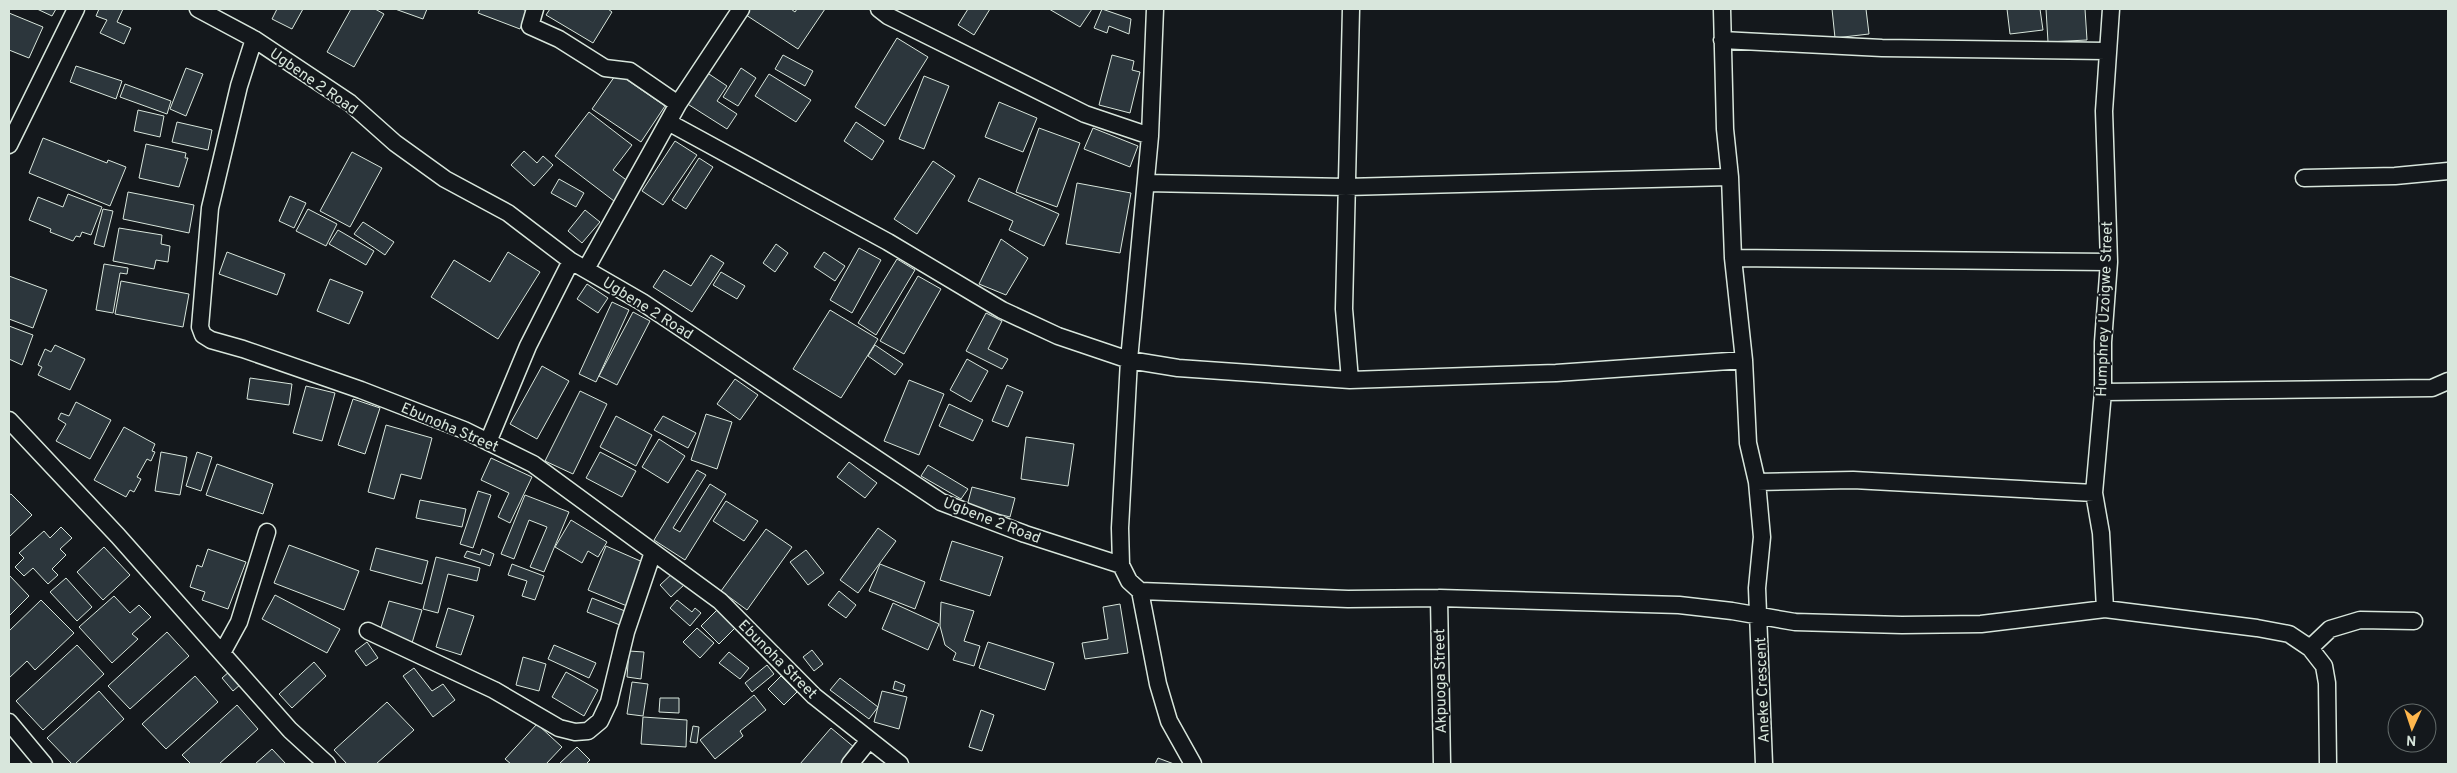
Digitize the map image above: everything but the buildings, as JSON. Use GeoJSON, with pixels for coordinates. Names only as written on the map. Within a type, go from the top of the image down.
{"type":"FeatureCollection","features":[{"type":"Feature","properties":{"kind":"street"},"geometry":{"type":"LineString","coordinates":[[9,145],[76,9]]}},
{"type":"Feature","properties":{"kind":"street","name":"Ugbene 2 Road"},"geometry":{"type":"LineString","coordinates":[[198,9],[254,39],[350,103],[395,143],[445,179],[508,213],[571,261],[642,302],[942,502],[1025,534],[1121,565]]}},
{"type":"Feature","properties":{"kind":"street"},"geometry":{"type":"LineString","coordinates":[[535,9],[530,26],[574,47],[605,68],[630,72],[678,104]]}},
{"type":"Feature","properties":{"kind":"street"},"geometry":{"type":"LineString","coordinates":[[586,269],[678,104],[741,9]]}},
{"type":"Feature","properties":{"kind":"street"},"geometry":{"type":"LineString","coordinates":[[878,9],[888,16],[1085,114],[1150,136]]}},
{"type":"Feature","properties":{"kind":"street"},"geometry":{"type":"LineString","coordinates":[[1155,9],[1150,136],[1129,360],[1120,528],[1121,565],[1129,581],[1140,591],[1158,684],[1169,721],[1194,764]]}},
{"type":"Feature","properties":{"kind":"street"},"geometry":{"type":"LineString","coordinates":[[1350,380],[1344,309],[1351,9]]}},
{"type":"Feature","properties":{"kind":"street","name":"Aneke Crescent"},"geometry":{"type":"LineString","coordinates":[[1722,9],[1725,129],[1730,177],[1733,258],[1744,360],[1748,443],[1757,482],[1762,537],[1757,588],[1760,616],[1764,764]]}},
{"type":"Feature","properties":{"kind":"street","name":"Humphrey Uzoigwe Street"},"geometry":{"type":"LineString","coordinates":[[2105,609],[2101,533],[2094,493],[2109,262],[2104,111],[2106,52],[2111,9]]}},
{"type":"Feature","properties":{"kind":"street","name":"Ebunoha Street"},"geometry":{"type":"LineString","coordinates":[[254,39],[238,86],[210,208],[200,327],[203,335],[211,340],[243,349],[362,390],[464,430],[533,464],[720,601],[814,696],[900,764]]}},
{"type":"Feature","properties":{"kind":"street"},"geometry":{"type":"LineString","coordinates":[[1722,40],[1882,48],[2106,52]]}},
{"type":"Feature","properties":{"kind":"street"},"geometry":{"type":"LineString","coordinates":[[668,122],[888,242],[1002,310],[1058,336],[1129,360],[1178,368],[1350,380],[1556,373],[1744,360]]}},
{"type":"Feature","properties":{"kind":"street"},"geometry":{"type":"LineString","coordinates":[[2304,178],[2394,176],[2448,171]]}},
{"type":"Feature","properties":{"kind":"street"},"geometry":{"type":"LineString","coordinates":[[1146,183],[1346,188],[1730,177]]}},
{"type":"Feature","properties":{"kind":"street"},"geometry":{"type":"LineString","coordinates":[[1733,258],[2109,262]]}},
{"type":"Feature","properties":{"kind":"street"},"geometry":{"type":"LineString","coordinates":[[488,442],[528,346],[571,261]]}},
{"type":"Feature","properties":{"kind":"street"},"geometry":{"type":"LineString","coordinates":[[2102,392],[2432,388],[2448,381]]}},
{"type":"Feature","properties":{"kind":"street"},"geometry":{"type":"LineString","coordinates":[[9,420],[290,730],[327,764]]}},
{"type":"Feature","properties":{"kind":"street"},"geometry":{"type":"LineString","coordinates":[[1757,482],[1853,480],[2094,493]]}},
{"type":"Feature","properties":{"kind":"street"},"geometry":{"type":"LineString","coordinates":[[222,653],[239,622],[267,532]]}},
{"type":"Feature","properties":{"kind":"street"},"geometry":{"type":"LineString","coordinates":[[368,631],[494,690],[559,728],[575,732],[588,731],[600,721],[609,702],[626,632],[653,552]]}},
{"type":"Feature","properties":{"kind":"street"},"geometry":{"type":"LineString","coordinates":[[1140,591],[1348,599],[1439,598],[1679,605],[1795,622],[1980,624],[2105,609],[2289,634],[2310,648],[2324,666],[2327,683],[2328,764]]}},
{"type":"Feature","properties":{"kind":"street","name":"Akpuoga Street"},"geometry":{"type":"LineString","coordinates":[[1439,598],[1442,764]]}},
{"type":"Feature","properties":{"kind":"street"},"geometry":{"type":"LineString","coordinates":[[2310,648],[2330,629],[2360,620],[2414,621]]}},
{"type":"Feature","properties":{"kind":"street"},"geometry":{"type":"LineString","coordinates":[[9,722],[44,764]]}},
{"type":"Feature","properties":{"kind":"street"},"geometry":{"type":"LineString","coordinates":[[850,764],[868,740]]}}]}
